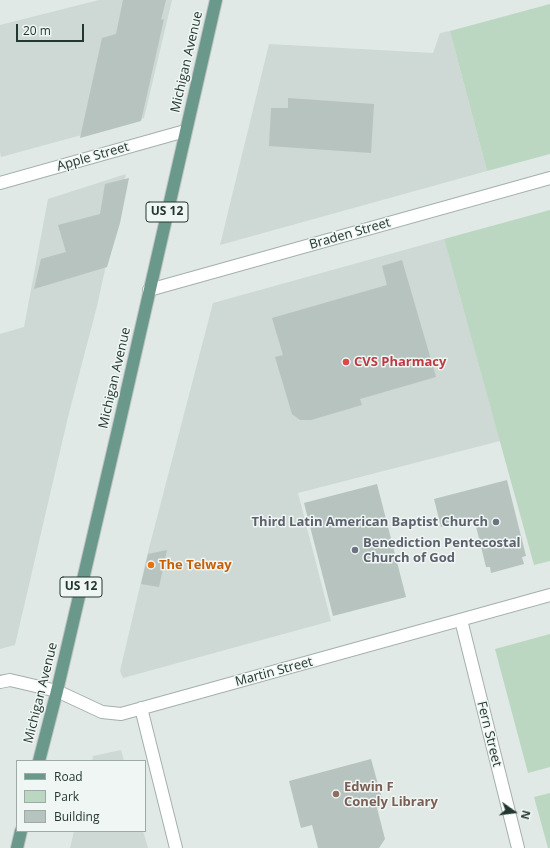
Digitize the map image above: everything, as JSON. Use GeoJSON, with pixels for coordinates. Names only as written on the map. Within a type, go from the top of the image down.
{"type":"FeatureCollection","features":[{"type":"Feature","properties":{"kind":"main road","name":"Michigan Avenue"},"geometry":{"type":"LineString","coordinates":[[39,760],[57,691],[216,0]]}},
{"type":"Feature","properties":{"kind":"main road"},"geometry":{"type":"LineString","coordinates":[[17,848],[21,832]]}},
{"type":"Feature","properties":{"kind":"street","name":"Apple Street"},"geometry":{"type":"LineString","coordinates":[[0,183],[185,131]]}},
{"type":"Feature","properties":{"kind":"street","name":"Braden Street"},"geometry":{"type":"LineString","coordinates":[[149,290],[550,178]]}},
{"type":"Feature","properties":{"kind":"street","name":"Martin Street"},"geometry":{"type":"LineString","coordinates":[[0,682],[10,680],[57,691],[102,712],[121,714],[550,596]]}},
{"type":"Feature","properties":{"kind":"street","name":"Fern Street"},"geometry":{"type":"LineString","coordinates":[[461,620],[518,848]]}},
{"type":"Feature","properties":{"kind":"street"},"geometry":{"type":"LineString","coordinates":[[141,708],[176,848]]}},
{"type":"Feature","properties":{"kind":"shaded area"},"geometry":{"type":"Polygon","coordinates":[[[99,0],[172,0],[144,118],[1,157],[0,25],[99,0]]]}},
{"type":"Feature","properties":{"kind":"shaded area"},"geometry":{"type":"Polygon","coordinates":[[[450,31],[487,171],[220,245],[269,44],[433,53],[440,33],[450,31]]]}},
{"type":"Feature","properties":{"kind":"shaded area"},"geometry":{"type":"Polygon","coordinates":[[[126,174],[97,306],[68,417],[15,645],[0,649],[0,334],[24,327],[48,199],[126,174]]]}},
{"type":"Feature","properties":{"kind":"shaded area"},"geometry":{"type":"Polygon","coordinates":[[[444,239],[500,441],[298,493],[331,621],[123,678],[120,671],[148,552],[213,303],[444,239]]]}},
{"type":"Feature","properties":{"kind":"shaded area"},"geometry":{"type":"Polygon","coordinates":[[[121,750],[124,760],[92,760],[93,756],[121,750]]]}},
{"type":"Feature","properties":{"kind":"shaded area"},"geometry":{"type":"Polygon","coordinates":[[[74,832],[143,832],[148,848],[70,848],[74,832]]]}},
{"type":"Feature","properties":{"kind":"green space"},"geometry":{"type":"Polygon","coordinates":[[[550,4],[550,154],[487,171],[450,31],[550,4]]]}},
{"type":"Feature","properties":{"kind":"green space"},"geometry":{"type":"Polygon","coordinates":[[[550,210],[550,561],[534,565],[444,239],[550,210]]]}},
{"type":"Feature","properties":{"kind":"green space"},"geometry":{"type":"Polygon","coordinates":[[[550,634],[550,767],[528,773],[495,649],[550,634]]]}},
{"type":"Feature","properties":{"kind":"green space"},"geometry":{"type":"Polygon","coordinates":[[[550,793],[550,848],[548,848],[534,797],[550,793]]]}},
{"type":"Feature","properties":{"kind":"building"},"geometry":{"type":"Polygon","coordinates":[[[123,0],[166,0],[161,20],[164,19],[141,121],[80,138],[102,38],[116,34],[123,0]]]}},
{"type":"Feature","properties":{"kind":"building"},"geometry":{"type":"Polygon","coordinates":[[[288,98],[374,104],[371,153],[269,146],[271,108],[288,108],[288,98]]]}},
{"type":"Feature","properties":{"kind":"building"},"geometry":{"type":"Polygon","coordinates":[[[129,178],[120,223],[107,267],[34,289],[41,259],[66,252],[58,225],[100,214],[105,184],[129,178]]]}},
{"type":"Feature","properties":{"kind":"building"},"geometry":{"type":"Polygon","coordinates":[[[402,260],[436,377],[360,399],[362,405],[311,420],[300,420],[292,414],[275,357],[283,355],[272,318],[387,285],[382,266],[402,260]]]}},
{"type":"Feature","properties":{"kind":"building","name":"Third Latin American Baptist Church"},"geometry":{"type":"Polygon","coordinates":[[[507,480],[526,556],[522,557],[524,564],[491,573],[490,567],[486,567],[474,518],[441,527],[434,499],[507,480]]]}},
{"type":"Feature","properties":{"kind":"building","name":"Benediction Pentecostal Church of God"},"geometry":{"type":"Polygon","coordinates":[[[377,484],[406,597],[333,616],[304,503],[377,484]]]}},
{"type":"Feature","properties":{"kind":"building"},"geometry":{"type":"Polygon","coordinates":[[[167,550],[159,587],[141,584],[148,554],[167,550]]]}},
{"type":"Feature","properties":{"kind":"building","name":"Edwin F Conely Library"},"geometry":{"type":"Polygon","coordinates":[[[371,759],[384,806],[377,808],[385,839],[379,848],[318,848],[312,825],[301,828],[289,781],[371,759]]]}},
{"type":"Feature","properties":{"kind":"place","name":"CVS Pharmacy"},"geometry":{"type":"Point","coordinates":[346,362]}},
{"type":"Feature","properties":{"kind":"place","name":"Third Latin American Baptist Church"},"geometry":{"type":"Point","coordinates":[496,522]}},
{"type":"Feature","properties":{"kind":"place","name":"Benediction Pentecostal Church of God"},"geometry":{"type":"Point","coordinates":[355,550]}},
{"type":"Feature","properties":{"kind":"place","name":"The Telway"},"geometry":{"type":"Point","coordinates":[151,565]}},
{"type":"Feature","properties":{"kind":"place","name":"Edwin F Conely Library"},"geometry":{"type":"Point","coordinates":[336,794]}}]}
